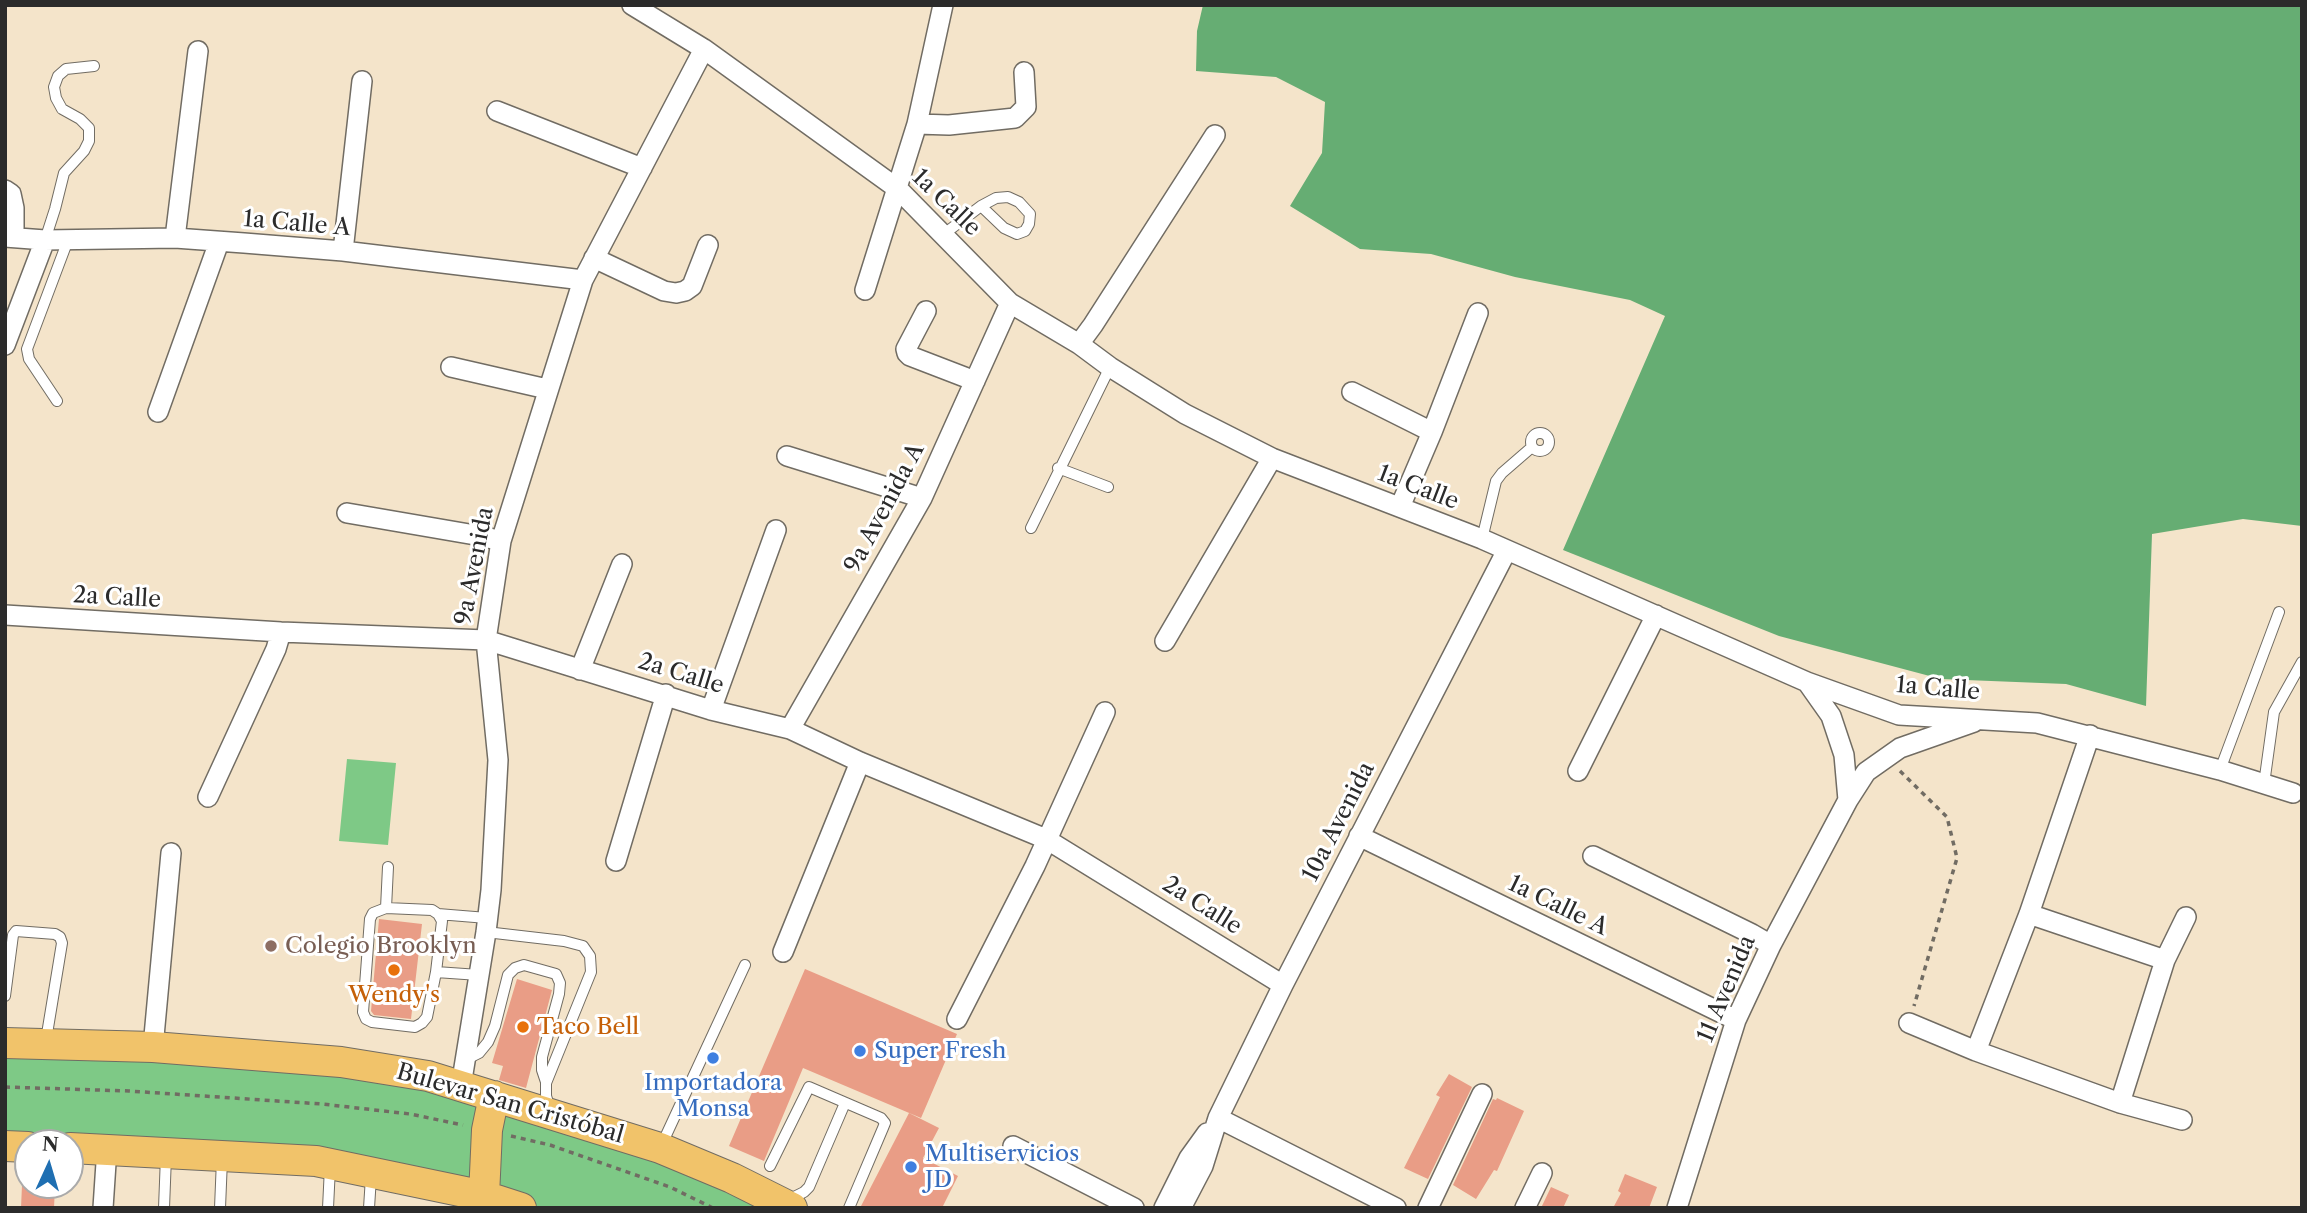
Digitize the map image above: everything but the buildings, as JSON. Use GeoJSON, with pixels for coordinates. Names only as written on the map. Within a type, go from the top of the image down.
{"type":"FeatureCollection","features":[{"type":"Feature","properties":{"kind":"main road","name":"Bulevar San Cristóbal"},"geometry":{"type":"LineString","coordinates":[[5,1043],[153,1047],[341,1062],[428,1076],[464,1073],[494,1096],[660,1148],[732,1178],[787,1205]]}},
{"type":"Feature","properties":{"kind":"main road"},"geometry":{"type":"LineString","coordinates":[[84,1147],[331,1163],[506,1204],[488,1130],[494,1096]]}},
{"type":"Feature","properties":{"kind":"street","name":"1a Calle"},"geometry":{"type":"LineString","coordinates":[[632,5],[704,49],[898,189],[1010,303],[1079,344],[1110,367],[1185,414],[1272,458],[1482,539],[1807,682],[1899,715],[2037,723],[2220,769],[2293,793]]}},
{"type":"Feature","properties":{"kind":"street"},"geometry":{"type":"LineString","coordinates":[[865,289],[917,124],[943,5]]}},
{"type":"Feature","properties":{"kind":"street","name":"9a Avenida"},"geometry":{"type":"LineString","coordinates":[[464,1073],[487,925],[498,760],[486,640],[501,541],[583,280],[704,49]]}},
{"type":"Feature","properties":{"kind":"street"},"geometry":{"type":"LineString","coordinates":[[175,239],[198,51]]}},
{"type":"Feature","properties":{"kind":"street"},"geometry":{"type":"LineString","coordinates":[[917,124],[949,125],[1015,118],[1026,107],[1024,72]]}},
{"type":"Feature","properties":{"kind":"street"},"geometry":{"type":"LineString","coordinates":[[343,251],[362,81]]}},
{"type":"Feature","properties":{"kind":"street"},"geometry":{"type":"LineString","coordinates":[[497,111],[642,168]]}},
{"type":"Feature","properties":{"kind":"street"},"geometry":{"type":"LineString","coordinates":[[1079,344],[1215,135]]}},
{"type":"Feature","properties":{"kind":"street"},"geometry":{"type":"LineString","coordinates":[[5,190],[11,194],[14,208],[10,237]]}},
{"type":"Feature","properties":{"kind":"street","name":"1a Calle A"},"geometry":{"type":"LineString","coordinates":[[10,237],[45,240],[175,239],[343,251],[583,280]]}},
{"type":"Feature","properties":{"kind":"street"},"geometry":{"type":"LineString","coordinates":[[5,345],[45,240]]}},
{"type":"Feature","properties":{"kind":"street"},"geometry":{"type":"LineString","coordinates":[[158,412],[219,242]]}},
{"type":"Feature","properties":{"kind":"street"},"geometry":{"type":"LineString","coordinates":[[594,258],[664,291],[676,293],[685,291],[692,285],[708,245]]}},
{"type":"Feature","properties":{"kind":"street","name":"9a Avenida A"},"geometry":{"type":"LineString","coordinates":[[790,729],[922,498],[1010,303]]}},
{"type":"Feature","properties":{"kind":"street"},"geometry":{"type":"LineString","coordinates":[[926,311],[906,349],[907,353],[975,381]]}},
{"type":"Feature","properties":{"kind":"street"},"geometry":{"type":"LineString","coordinates":[[1400,507],[1478,313]]}},
{"type":"Feature","properties":{"kind":"street"},"geometry":{"type":"LineString","coordinates":[[451,367],[547,389]]}},
{"type":"Feature","properties":{"kind":"street"},"geometry":{"type":"LineString","coordinates":[[1352,392],[1432,432]]}},
{"type":"Feature","properties":{"kind":"street"},"geometry":{"type":"LineString","coordinates":[[787,456],[922,498]]}},
{"type":"Feature","properties":{"kind":"street"},"geometry":{"type":"LineString","coordinates":[[1165,641],[1272,458]]}},
{"type":"Feature","properties":{"kind":"street"},"geometry":{"type":"LineString","coordinates":[[347,513],[501,541]]}},
{"type":"Feature","properties":{"kind":"street"},"geometry":{"type":"LineString","coordinates":[[711,710],[776,530]]}},
{"type":"Feature","properties":{"kind":"street","name":"10a Avenida"},"geometry":{"type":"LineString","coordinates":[[1181,1208],[1203,1166],[1218,1118],[1283,985],[1507,550]]}},
{"type":"Feature","properties":{"kind":"street"},"geometry":{"type":"LineString","coordinates":[[580,670],[622,564]]}},
{"type":"Feature","properties":{"kind":"street","name":"2a Calle"},"geometry":{"type":"LineString","coordinates":[[5,615],[281,632],[486,640],[711,710],[790,729],[860,762],[1046,839],[1283,985]]}},
{"type":"Feature","properties":{"kind":"street"},"geometry":{"type":"LineString","coordinates":[[1578,771],[1656,615]]}},
{"type":"Feature","properties":{"kind":"street"},"geometry":{"type":"LineString","coordinates":[[208,797],[276,649],[281,632]]}},
{"type":"Feature","properties":{"kind":"street"},"geometry":{"type":"LineString","coordinates":[[1807,682],[1831,716],[1844,755],[1849,800]]}},
{"type":"Feature","properties":{"kind":"street"},"geometry":{"type":"LineString","coordinates":[[616,861],[666,694]]}},
{"type":"Feature","properties":{"kind":"street"},"geometry":{"type":"LineString","coordinates":[[957,1019],[1105,712]]}},
{"type":"Feature","properties":{"kind":"street","name":"11 Avenida"},"geometry":{"type":"LineString","coordinates":[[1677,1208],[1735,1020],[1771,945],[1866,772],[1900,748],[1987,718]]}},
{"type":"Feature","properties":{"kind":"street"},"geometry":{"type":"LineString","coordinates":[[1976,1051],[2029,914],[2090,735]]}},
{"type":"Feature","properties":{"kind":"street"},"geometry":{"type":"LineString","coordinates":[[783,952],[860,762]]}},
{"type":"Feature","properties":{"kind":"street","name":"1a Calle A"},"geometry":{"type":"LineString","coordinates":[[1359,836],[1735,1020]]}},
{"type":"Feature","properties":{"kind":"street"},"geometry":{"type":"LineString","coordinates":[[153,1047],[171,853]]}},
{"type":"Feature","properties":{"kind":"street"},"geometry":{"type":"LineString","coordinates":[[1593,856],[1771,945]]}},
{"type":"Feature","properties":{"kind":"street"},"geometry":{"type":"LineString","coordinates":[[2029,914],[2165,960]]}},
{"type":"Feature","properties":{"kind":"street"},"geometry":{"type":"LineString","coordinates":[[2120,1103],[2165,960],[2186,917]]}},
{"type":"Feature","properties":{"kind":"street"},"geometry":{"type":"LineString","coordinates":[[1909,1023],[1976,1051],[2120,1103],[2182,1120]]}},
{"type":"Feature","properties":{"kind":"street"},"geometry":{"type":"LineString","coordinates":[[1428,1208],[1482,1094]]}},
{"type":"Feature","properties":{"kind":"street"},"geometry":{"type":"LineString","coordinates":[[1218,1118],[1396,1208]]}},
{"type":"Feature","properties":{"kind":"street","name":"10a Avenida"},"geometry":{"type":"LineString","coordinates":[[1164,1208],[1189,1158],[1218,1118]]}},
{"type":"Feature","properties":{"kind":"street"},"geometry":{"type":"LineString","coordinates":[[1013,1146],[1134,1208]]}},
{"type":"Feature","properties":{"kind":"street"},"geometry":{"type":"LineString","coordinates":[[103,1208],[107,1148]]}},
{"type":"Feature","properties":{"kind":"street"},"geometry":{"type":"LineString","coordinates":[[1525,1208],[1542,1173]]}},
{"type":"Feature","properties":{"kind":"lane"},"geometry":{"type":"LineString","coordinates":[[45,240],[64,173],[85,151],[89,141],[89,128],[80,119],[62,109],[54,87],[58,76],[66,69],[94,66]]}},
{"type":"Feature","properties":{"kind":"lane"},"geometry":{"type":"LineString","coordinates":[[944,234],[981,205],[996,198],[1007,197],[1019,202],[1030,214],[1029,224],[1025,231],[1017,234],[1003,228],[981,205]]}},
{"type":"Feature","properties":{"kind":"lane"},"geometry":{"type":"LineString","coordinates":[[57,401],[29,359],[27,349],[69,239]]}},
{"type":"Feature","properties":{"kind":"lane"},"geometry":{"type":"LineString","coordinates":[[1031,528],[1058,468],[1110,367]]}},
{"type":"Feature","properties":{"kind":"lane"},"geometry":{"type":"LineString","coordinates":[[1482,539],[1496,481],[1532,447]]}},
{"type":"Feature","properties":{"kind":"lane"},"geometry":{"type":"LineString","coordinates":[[1058,468],[1108,487]]}},
{"type":"Feature","properties":{"kind":"lane"},"geometry":{"type":"LineString","coordinates":[[2220,769],[2279,612]]}},
{"type":"Feature","properties":{"kind":"lane"},"geometry":{"type":"LineString","coordinates":[[2264,784],[2274,712],[2302,662]]}},
{"type":"Feature","properties":{"kind":"lane"},"geometry":{"type":"LineString","coordinates":[[386,908],[388,867]]}},
{"type":"Feature","properties":{"kind":"lane"},"geometry":{"type":"LineString","coordinates":[[438,914],[442,921],[427,1017],[415,1027],[366,1019],[363,1012],[370,919],[373,913],[386,908],[432,910],[438,914],[583,946],[590,956],[591,972],[546,1083]]}},
{"type":"Feature","properties":{"kind":"lane"},"geometry":{"type":"LineString","coordinates":[[5,996],[13,936],[16,931],[55,934],[60,937],[62,943],[45,1044]]}},
{"type":"Feature","properties":{"kind":"lane"},"geometry":{"type":"LineString","coordinates":[[464,1073],[488,1042],[495,1026],[508,975],[515,968],[524,965],[556,974],[560,983],[559,994],[542,1057],[546,1096],[551,1112]]}},
{"type":"Feature","properties":{"kind":"lane"},"geometry":{"type":"LineString","coordinates":[[660,1148],[745,965]]}},
{"type":"Feature","properties":{"kind":"lane"},"geometry":{"type":"LineString","coordinates":[[436,972],[480,975]]}},
{"type":"Feature","properties":{"kind":"lane"},"geometry":{"type":"LineString","coordinates":[[770,1166],[806,1089],[812,1087],[881,1118],[885,1123],[849,1208]]}},
{"type":"Feature","properties":{"kind":"lane"},"geometry":{"type":"LineString","coordinates":[[787,1205],[809,1187],[845,1103]]}},
{"type":"Feature","properties":{"kind":"lane"},"geometry":{"type":"LineString","coordinates":[[164,1208],[166,1152]]}},
{"type":"Feature","properties":{"kind":"lane"},"geometry":{"type":"LineString","coordinates":[[220,1208],[222,1155]]}},
{"type":"Feature","properties":{"kind":"lane"},"geometry":{"type":"LineString","coordinates":[[328,1208],[331,1163]]}},
{"type":"Feature","properties":{"kind":"lane"},"geometry":{"type":"LineString","coordinates":[[369,1208],[372,1171]]}},
{"type":"Feature","properties":{"kind":"path"},"geometry":{"type":"LineString","coordinates":[[1886,758],[1947,817],[1957,858],[1909,1023]]}},
{"type":"Feature","properties":{"kind":"path"},"geometry":{"type":"LineString","coordinates":[[5,1087],[129,1091],[322,1104],[410,1114],[550,1145],[670,1186],[713,1208]]}},
{"type":"Feature","properties":{"kind":"green space"},"geometry":{"type":"Polygon","coordinates":[[[1203,5],[2302,5],[2302,526],[2243,519],[2152,534],[2146,706],[2066,684],[1941,679],[1779,636],[1563,550],[1665,316],[1630,300],[1515,277],[1431,254],[1360,249],[1290,206],[1322,153],[1325,102],[1276,77],[1196,71],[1197,31],[1203,5]]]}},
{"type":"Feature","properties":{"kind":"green space"},"geometry":{"type":"Polygon","coordinates":[[[347,759],[396,763],[388,845],[339,841],[347,759]]]}},
{"type":"Feature","properties":{"kind":"green space"},"geometry":{"type":"Polygon","coordinates":[[[5,1051],[297,1065],[488,1099],[477,1188],[304,1151],[169,1138],[84,1134],[84,1129],[5,1131],[5,1051]]]}},
{"type":"Feature","properties":{"kind":"green space"},"geometry":{"type":"Polygon","coordinates":[[[500,1104],[609,1136],[775,1208],[543,1208],[490,1191],[500,1104]]]}},
{"type":"Feature","properties":{"kind":"place","name":"Colegio Brooklyn"},"geometry":{"type":"Point","coordinates":[271,946]}},
{"type":"Feature","properties":{"kind":"place","name":"Wendy's"},"geometry":{"type":"Point","coordinates":[394,970]}},
{"type":"Feature","properties":{"kind":"place","name":"Taco Bell"},"geometry":{"type":"Point","coordinates":[523,1027]}},
{"type":"Feature","properties":{"kind":"place","name":"Super Fresh"},"geometry":{"type":"Point","coordinates":[860,1051]}},
{"type":"Feature","properties":{"kind":"place","name":"Importadora Monsa"},"geometry":{"type":"Point","coordinates":[713,1058]}},
{"type":"Feature","properties":{"kind":"place","name":"Multiservicios JD"},"geometry":{"type":"Point","coordinates":[911,1167]}}]}
